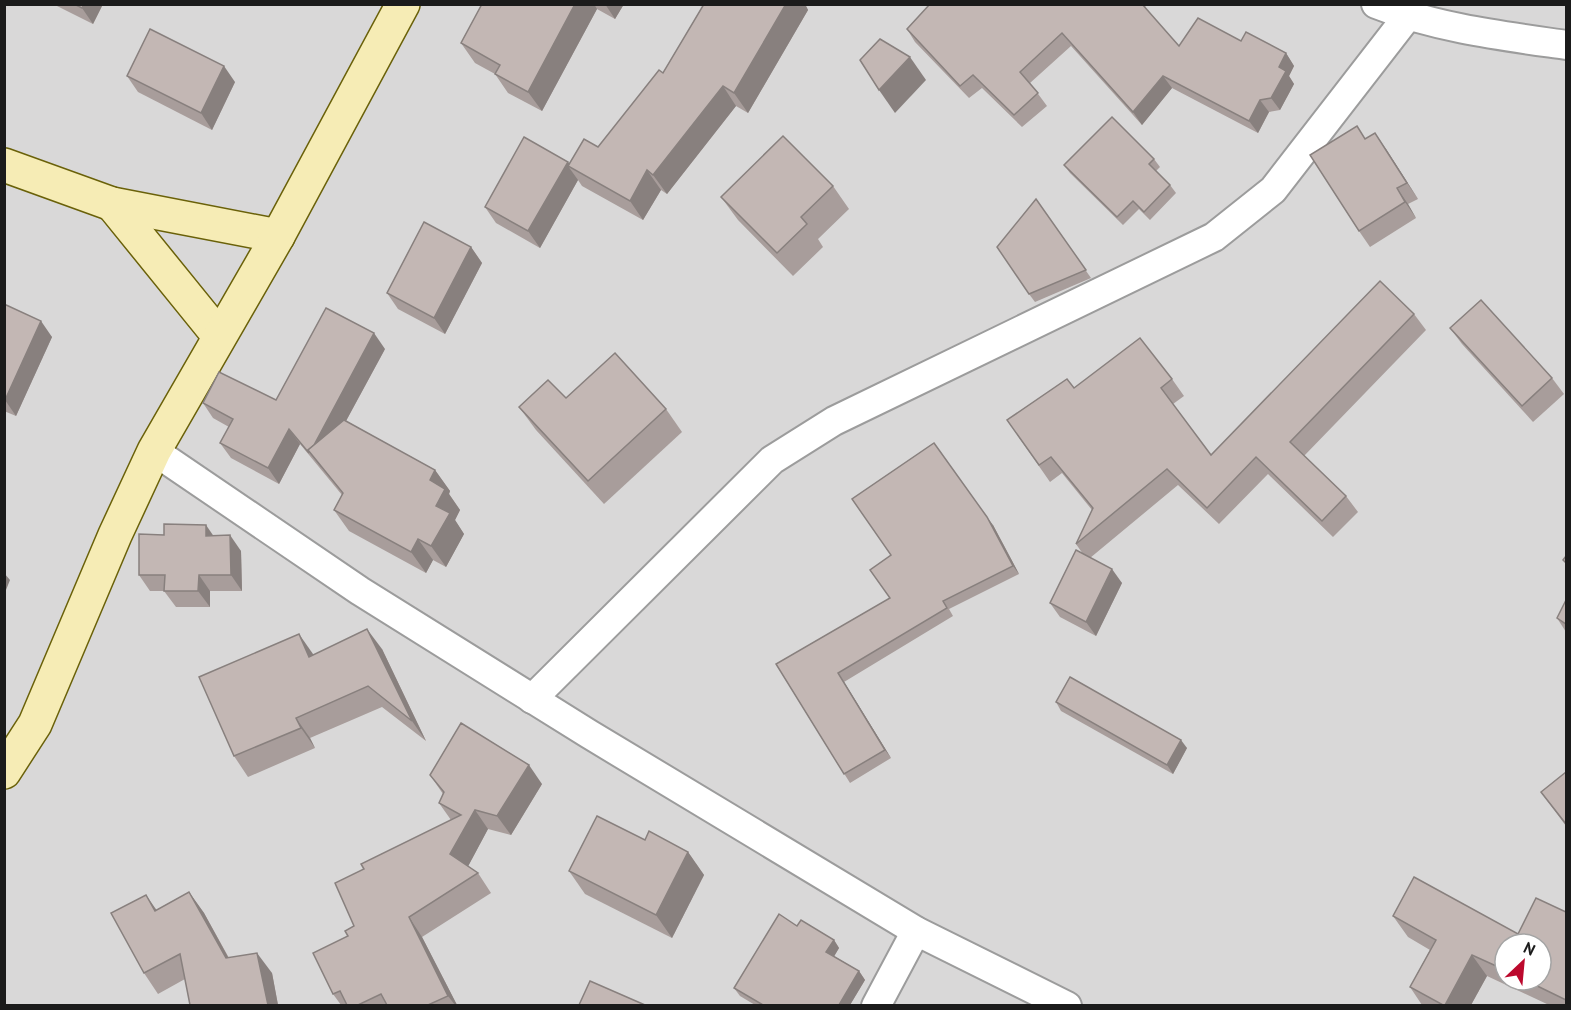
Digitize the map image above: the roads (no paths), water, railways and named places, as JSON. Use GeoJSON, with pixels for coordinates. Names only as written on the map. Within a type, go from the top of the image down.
{"type":"FeatureCollection","features":[{"type":"Feature","properties":{"kind":"street"},"geometry":{"type":"LineString","coordinates":[[4,772],[35,724],[154,451],[278,236],[403,4]]}},
{"type":"Feature","properties":{"kind":"street"},"geometry":{"type":"LineString","coordinates":[[1376,4],[1407,17],[1566,45]]}},
{"type":"Feature","properties":{"kind":"street"},"geometry":{"type":"LineString","coordinates":[[532,699],[772,460],[834,421],[1214,237],[1273,190],[1407,17]]}},
{"type":"Feature","properties":{"kind":"street"},"geometry":{"type":"LineString","coordinates":[[4,165],[112,204],[278,236]]}},
{"type":"Feature","properties":{"kind":"street"},"geometry":{"type":"LineString","coordinates":[[112,204],[219,336]]}},
{"type":"Feature","properties":{"kind":"street"},"geometry":{"type":"LineString","coordinates":[[154,451],[360,591],[532,699],[916,931],[1067,1005]]}},
{"type":"Feature","properties":{"kind":"street"},"geometry":{"type":"LineString","coordinates":[[876,1005],[916,931]]}}]}
